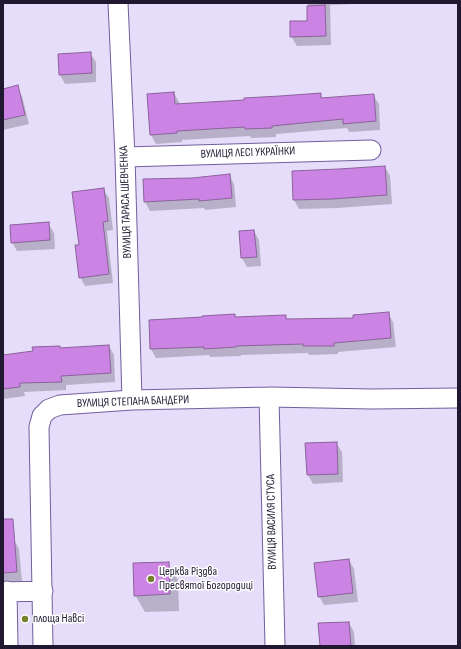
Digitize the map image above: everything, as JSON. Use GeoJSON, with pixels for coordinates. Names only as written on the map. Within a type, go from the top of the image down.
{"type":"FeatureCollection","features":[{"type":"Feature","properties":{"kind":"street","name":"ВУЛИЦЯ ТАРАСА ШЕВЧЕНКА"},"geometry":{"type":"LineString","coordinates":[[118,3],[125,157],[132,400]]}},
{"type":"Feature","properties":{"kind":"street","name":"ВУЛИЦЯ ЛЕСІ УКРАЇНКИ"},"geometry":{"type":"LineString","coordinates":[[125,157],[371,150]]}},
{"type":"Feature","properties":{"kind":"street","name":"ВУЛИЦЯ СТЕПАНА БАНДЕРИ"},"geometry":{"type":"LineString","coordinates":[[43,646],[39,427],[42,416],[49,409],[60,405],[132,400],[269,397],[372,399],[458,398]]}},
{"type":"Feature","properties":{"kind":"street","name":"ВУЛИЦЯ ВАСИЛЯ СТУСА"},"geometry":{"type":"LineString","coordinates":[[269,397],[275,646]]}},
{"type":"Feature","properties":{"kind":"street"},"geometry":{"type":"LineString","coordinates":[[8,646],[5,592],[42,591]]}},
{"type":"Feature","properties":{"kind":"building"},"geometry":{"type":"Polygon","coordinates":[[[325,5],[326,36],[290,37],[290,21],[307,21],[307,6],[325,5]]]}},
{"type":"Feature","properties":{"kind":"building"},"geometry":{"type":"Polygon","coordinates":[[[91,52],[92,73],[59,75],[58,54],[91,52]]]}},
{"type":"Feature","properties":{"kind":"building"},"geometry":{"type":"Polygon","coordinates":[[[18,85],[25,115],[3,120],[3,89],[18,85]]]}},
{"type":"Feature","properties":{"kind":"building"},"geometry":{"type":"Polygon","coordinates":[[[174,92],[175,104],[321,93],[321,98],[374,94],[376,121],[343,124],[343,119],[272,126],[272,128],[245,129],[245,127],[177,131],[177,133],[150,135],[147,94],[174,92]]]}},
{"type":"Feature","properties":{"kind":"building"},"geometry":{"type":"Polygon","coordinates":[[[385,166],[387,195],[293,200],[292,171],[385,166]]]}},
{"type":"Feature","properties":{"kind":"building"},"geometry":{"type":"Polygon","coordinates":[[[230,174],[232,198],[199,201],[199,199],[144,202],[143,179],[192,178],[230,174]]]}},
{"type":"Feature","properties":{"kind":"building"},"geometry":{"type":"Polygon","coordinates":[[[104,188],[108,221],[103,222],[109,274],[79,278],[75,245],[79,245],[72,192],[104,188]]]}},
{"type":"Feature","properties":{"kind":"building"},"geometry":{"type":"Polygon","coordinates":[[[49,222],[50,240],[11,243],[10,225],[49,222]]]}},
{"type":"Feature","properties":{"kind":"building"},"geometry":{"type":"Polygon","coordinates":[[[254,230],[257,257],[241,258],[239,231],[254,230]]]}},
{"type":"Feature","properties":{"kind":"building"},"geometry":{"type":"Polygon","coordinates":[[[389,312],[391,338],[334,343],[334,346],[303,346],[303,344],[236,346],[204,349],[204,347],[150,349],[149,320],[235,314],[235,317],[286,315],[286,319],[353,318],[353,315],[389,312]]]}},
{"type":"Feature","properties":{"kind":"building"},"geometry":{"type":"Polygon","coordinates":[[[109,345],[111,373],[61,376],[62,382],[20,383],[20,387],[3,389],[3,355],[33,351],[32,347],[60,346],[60,348],[109,345]]]}},
{"type":"Feature","properties":{"kind":"building"},"geometry":{"type":"Polygon","coordinates":[[[337,442],[338,474],[307,475],[305,443],[337,442]]]}},
{"type":"Feature","properties":{"kind":"building"},"geometry":{"type":"Polygon","coordinates":[[[3,519],[13,519],[17,572],[3,573],[3,519]]]}},
{"type":"Feature","properties":{"kind":"building"},"geometry":{"type":"Polygon","coordinates":[[[349,559],[353,593],[318,597],[314,563],[349,559]]]}},
{"type":"Feature","properties":{"kind":"building","name":"Церква Різдва Пресвятої Богородиці"},"geometry":{"type":"Polygon","coordinates":[[[169,562],[170,594],[134,596],[133,563],[169,562]]]}},
{"type":"Feature","properties":{"kind":"building"},"geometry":{"type":"Polygon","coordinates":[[[349,622],[351,646],[320,646],[318,623],[349,622]]]}},
{"type":"Feature","properties":{"kind":"place","name":"Церква Різдва Пресвятої Богородиці"},"geometry":{"type":"Point","coordinates":[151,579]}},
{"type":"Feature","properties":{"kind":"place","name":"площа Навсі"},"geometry":{"type":"Point","coordinates":[25,619]}}]}
